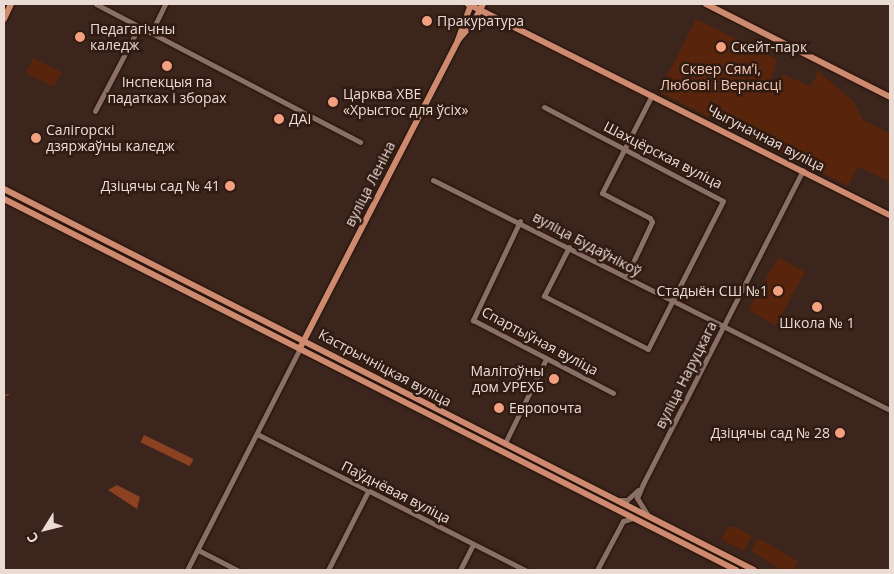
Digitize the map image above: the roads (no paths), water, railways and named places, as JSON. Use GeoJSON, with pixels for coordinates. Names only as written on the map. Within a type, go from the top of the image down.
{"type":"FeatureCollection","features":[{"type":"Feature","properties":{"kind":"main road"},"geometry":{"type":"LineString","coordinates":[[4,19],[11,4]]}},
{"type":"Feature","properties":{"kind":"main road","name":"Чыгуначная вуліца"},"geometry":{"type":"LineString","coordinates":[[470,4],[482,7],[890,215]]}},
{"type":"Feature","properties":{"kind":"main road","name":"вуліца Леніна"},"geometry":{"type":"LineString","coordinates":[[300,348],[458,40],[470,4]]}},
{"type":"Feature","properties":{"kind":"main road"},"geometry":{"type":"LineString","coordinates":[[706,4],[890,97]]}},
{"type":"Feature","properties":{"kind":"main road","name":"вуліца Леніна"},"geometry":{"type":"LineString","coordinates":[[458,40],[482,7]]}},
{"type":"Feature","properties":{"kind":"main road","name":"Кастрычніцкая вуліца"},"geometry":{"type":"LineString","coordinates":[[4,189],[754,570]]}},
{"type":"Feature","properties":{"kind":"main road","name":"Кастрычніцкая вуліца"},"geometry":{"type":"LineString","coordinates":[[4,199],[736,570]]}},
{"type":"Feature","properties":{"kind":"street"},"geometry":{"type":"LineString","coordinates":[[96,4],[360,142]]}},
{"type":"Feature","properties":{"kind":"street"},"geometry":{"type":"LineString","coordinates":[[150,32],[165,4]]}},
{"type":"Feature","properties":{"kind":"street"},"geometry":{"type":"LineString","coordinates":[[95,111],[140,27]]}},
{"type":"Feature","properties":{"kind":"street"},"geometry":{"type":"LineString","coordinates":[[626,277],[652,224],[650,218],[602,193],[652,95]]}},
{"type":"Feature","properties":{"kind":"street","name":"Шахцёрская вуліца"},"geometry":{"type":"LineString","coordinates":[[544,107],[723,199],[673,300]]}},
{"type":"Feature","properties":{"kind":"street","name":"вуліца Наруцкага"},"geometry":{"type":"LineString","coordinates":[[643,484],[803,170]]}},
{"type":"Feature","properties":{"kind":"street","name":"вуліца Будаўнікоў"},"geometry":{"type":"LineString","coordinates":[[433,180],[520,221],[568,248],[890,410]]}},
{"type":"Feature","properties":{"kind":"street","name":"Спартыўная вуліца"},"geometry":{"type":"LineString","coordinates":[[520,221],[473,320],[613,393]]}},
{"type":"Feature","properties":{"kind":"street"},"geometry":{"type":"LineString","coordinates":[[568,248],[544,296],[648,349],[673,300]]}},
{"type":"Feature","properties":{"kind":"street"},"geometry":{"type":"LineString","coordinates":[[187,570],[300,348]]}},
{"type":"Feature","properties":{"kind":"street"},"geometry":{"type":"LineString","coordinates":[[505,443],[546,359]]}},
{"type":"Feature","properties":{"kind":"street","name":"Паўднёвая вуліца"},"geometry":{"type":"LineString","coordinates":[[257,434],[525,570]]}},
{"type":"Feature","properties":{"kind":"street"},"geometry":{"type":"LineString","coordinates":[[610,498],[627,500],[643,484]]}},
{"type":"Feature","properties":{"kind":"street"},"geometry":{"type":"LineString","coordinates":[[643,484],[637,498],[641,508],[650,517]]}},
{"type":"Feature","properties":{"kind":"street"},"geometry":{"type":"LineString","coordinates":[[328,570],[368,491]]}},
{"type":"Feature","properties":{"kind":"street"},"geometry":{"type":"LineString","coordinates":[[618,510],[623,521]]}},
{"type":"Feature","properties":{"kind":"street"},"geometry":{"type":"LineString","coordinates":[[597,570],[623,521],[634,518]]}},
{"type":"Feature","properties":{"kind":"street"},"geometry":{"type":"LineString","coordinates":[[460,570],[473,544]]}},
{"type":"Feature","properties":{"kind":"street"},"geometry":{"type":"LineString","coordinates":[[198,550],[237,570]]}},
{"type":"Feature","properties":{"kind":"waterway"},"geometry":{"type":"LineString","coordinates":[[4,395],[8,394]]}},
{"type":"Feature","properties":{"kind":"place","name":"Пракуратура"},"geometry":{"type":"Point","coordinates":[427,21]}},
{"type":"Feature","properties":{"kind":"place","name":"Педагагічны каледж"},"geometry":{"type":"Point","coordinates":[80,37]}},
{"type":"Feature","properties":{"kind":"place","name":"Скейт-парк"},"geometry":{"type":"Point","coordinates":[721,47]}},
{"type":"Feature","properties":{"kind":"place","name":"Інспекцыя па падатках і зборах"},"geometry":{"type":"Point","coordinates":[167,66]}},
{"type":"Feature","properties":{"kind":"place","name":"Царква ХВЕ «Хрыстос для ўсіх»"},"geometry":{"type":"Point","coordinates":[333,102]}},
{"type":"Feature","properties":{"kind":"place","name":"ДАІ"},"geometry":{"type":"Point","coordinates":[279,119]}},
{"type":"Feature","properties":{"kind":"place","name":"Салігорскі дзяржаўны каледж"},"geometry":{"type":"Point","coordinates":[36,138]}},
{"type":"Feature","properties":{"kind":"place","name":"Дзіцячы сад № 41"},"geometry":{"type":"Point","coordinates":[230,186]}},
{"type":"Feature","properties":{"kind":"place","name":"Стадыён СШ №1"},"geometry":{"type":"Point","coordinates":[778,291]}},
{"type":"Feature","properties":{"kind":"place","name":"Школа № 1"},"geometry":{"type":"Point","coordinates":[817,307]}},
{"type":"Feature","properties":{"kind":"place","name":"Малітоўны дом УРЕХБ"},"geometry":{"type":"Point","coordinates":[554,379]}},
{"type":"Feature","properties":{"kind":"place","name":"Европочта"},"geometry":{"type":"Point","coordinates":[499,408]}},
{"type":"Feature","properties":{"kind":"place","name":"Дзіцячы сад № 28"},"geometry":{"type":"Point","coordinates":[840,433]}},
{"type":"Feature","properties":{"kind":"park label","name":"Сквер Сямʼі, Любові і Вернасці"},"geometry":{"type":"Point","coordinates":[721,78]}}]}
